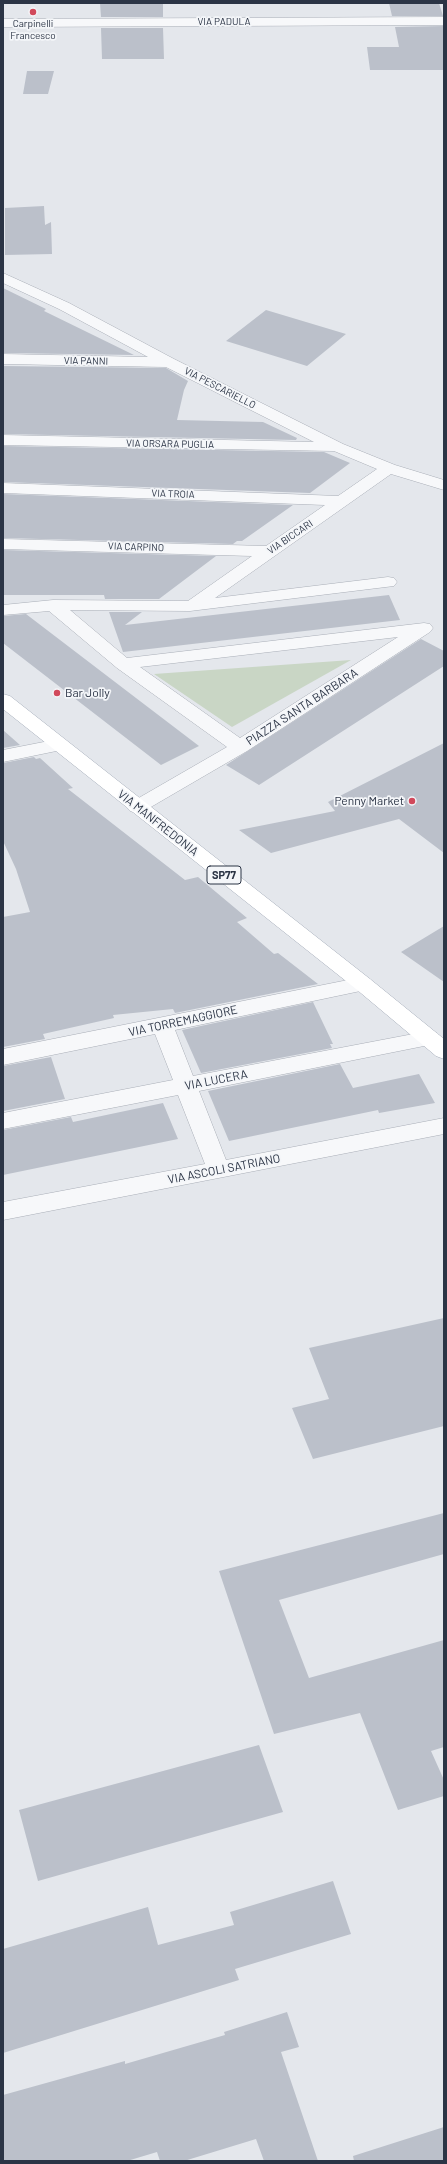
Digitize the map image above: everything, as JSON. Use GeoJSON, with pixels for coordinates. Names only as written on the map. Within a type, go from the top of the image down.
{"type":"FeatureCollection","features":[{"type":"Feature","properties":{"kind":"main road","name":"VIA MANFREDONIA"},"geometry":{"type":"LineString","coordinates":[[3,700],[363,984],[436,1044]]}},
{"type":"Feature","properties":{"kind":"street","name":"VIA PADULA"},"geometry":{"type":"LineString","coordinates":[[3,23],[444,21]]}},
{"type":"Feature","properties":{"kind":"street","name":"VIA PESCARIELLO"},"geometry":{"type":"LineString","coordinates":[[3,277],[64,306],[169,362],[337,447],[389,468],[444,485]]}},
{"type":"Feature","properties":{"kind":"street","name":"VIA PANNI"},"geometry":{"type":"LineString","coordinates":[[3,359],[169,362]]}},
{"type":"Feature","properties":{"kind":"street","name":"VIA ORSARA PUGLIA"},"geometry":{"type":"LineString","coordinates":[[3,440],[337,447]]}},
{"type":"Feature","properties":{"kind":"street","name":"VIA BICCARI"},"geometry":{"type":"LineString","coordinates":[[190,606],[389,468]]}},
{"type":"Feature","properties":{"kind":"street","name":"VIA TROIA"},"geometry":{"type":"LineString","coordinates":[[3,488],[343,501]]}},
{"type":"Feature","properties":{"kind":"street","name":"VIA CARPINO"},"geometry":{"type":"LineString","coordinates":[[3,544],[269,551]]}},
{"type":"Feature","properties":{"kind":"street"},"geometry":{"type":"LineString","coordinates":[[3,610],[53,605],[190,606],[388,582]]}},
{"type":"Feature","properties":{"kind":"street","name":"PIAZZA SANTA BARBARA"},"geometry":{"type":"LineString","coordinates":[[53,605],[124,664],[240,747],[424,628],[124,664]]}},
{"type":"Feature","properties":{"kind":"street"},"geometry":{"type":"LineString","coordinates":[[3,756],[59,745]]}},
{"type":"Feature","properties":{"kind":"street"},"geometry":{"type":"LineString","coordinates":[[137,807],[240,747]]}},
{"type":"Feature","properties":{"kind":"street","name":"VIA TORREMAGGIORE"},"geometry":{"type":"LineString","coordinates":[[3,1057],[363,984]]}},
{"type":"Feature","properties":{"kind":"street"},"geometry":{"type":"LineString","coordinates":[[162,1025],[219,1170]]}},
{"type":"Feature","properties":{"kind":"street","name":"VIA LUCERA"},"geometry":{"type":"LineString","coordinates":[[3,1121],[186,1085],[436,1044]]}},
{"type":"Feature","properties":{"kind":"street","name":"VIA ASCOLI SATRIANO"},"geometry":{"type":"LineString","coordinates":[[3,1212],[444,1126]]}},
{"type":"Feature","properties":{"kind":"green space"},"geometry":{"type":"Polygon","coordinates":[[[351,660],[232,727],[154,674],[351,660]]]}},
{"type":"Feature","properties":{"kind":"building"},"geometry":{"type":"Polygon","coordinates":[[[100,3],[163,3],[163,17],[101,17],[100,3]]]}},
{"type":"Feature","properties":{"kind":"building"},"geometry":{"type":"Polygon","coordinates":[[[389,3],[439,3],[443,16],[392,16],[389,3]]]}},
{"type":"Feature","properties":{"kind":"building"},"geometry":{"type":"Polygon","coordinates":[[[444,26],[444,70],[370,70],[367,47],[399,47],[395,27],[444,26]]]}},
{"type":"Feature","properties":{"kind":"building"},"geometry":{"type":"Polygon","coordinates":[[[101,28],[163,28],[164,59],[102,59],[101,28]]]}},
{"type":"Feature","properties":{"kind":"building"},"geometry":{"type":"Polygon","coordinates":[[[27,71],[54,71],[48,94],[23,94],[27,71]]]}},
{"type":"Feature","properties":{"kind":"building"},"geometry":{"type":"Polygon","coordinates":[[[44,206],[45,225],[51,222],[52,254],[5,255],[5,208],[44,206]]]}},
{"type":"Feature","properties":{"kind":"building"},"geometry":{"type":"Polygon","coordinates":[[[3,288],[46,309],[44,311],[134,355],[3,353],[3,288]]]}},
{"type":"Feature","properties":{"kind":"building"},"geometry":{"type":"Polygon","coordinates":[[[266,310],[346,334],[307,366],[226,341],[266,310]]]}},
{"type":"Feature","properties":{"kind":"building"},"geometry":{"type":"Polygon","coordinates":[[[3,366],[166,368],[188,381],[184,390],[177,420],[263,422],[297,438],[296,440],[3,434],[3,366]]]}},
{"type":"Feature","properties":{"kind":"building"},"geometry":{"type":"Polygon","coordinates":[[[3,446],[324,452],[350,463],[310,493],[3,482],[3,446]]]}},
{"type":"Feature","properties":{"kind":"building"},"geometry":{"type":"Polygon","coordinates":[[[3,494],[293,505],[242,541],[237,541],[233,544],[3,538],[3,494]]]}},
{"type":"Feature","properties":{"kind":"building"},"geometry":{"type":"Polygon","coordinates":[[[3,550],[216,556],[159,599],[105,599],[104,595],[3,595],[3,550]]]}},
{"type":"Feature","properties":{"kind":"building"},"geometry":{"type":"Polygon","coordinates":[[[389,595],[400,620],[123,652],[109,612],[142,612],[125,625],[389,595]]]}},
{"type":"Feature","properties":{"kind":"building"},"geometry":{"type":"Polygon","coordinates":[[[26,614],[199,746],[161,765],[3,643],[3,616],[26,614]]]}},
{"type":"Feature","properties":{"kind":"building"},"geometry":{"type":"Polygon","coordinates":[[[421,639],[444,651],[444,666],[259,785],[226,765],[421,639]]]}},
{"type":"Feature","properties":{"kind":"building"},"geometry":{"type":"Polygon","coordinates":[[[3,730],[20,745],[3,748],[3,730]]]}},
{"type":"Feature","properties":{"kind":"building"},"geometry":{"type":"Polygon","coordinates":[[[444,743],[444,853],[399,819],[271,853],[239,830],[335,811],[328,802],[444,743]]]}},
{"type":"Feature","properties":{"kind":"building"},"geometry":{"type":"Polygon","coordinates":[[[34,757],[36,759],[40,758],[73,788],[68,789],[185,880],[198,877],[247,918],[237,922],[274,954],[278,953],[318,984],[175,1013],[173,1009],[113,1015],[114,1018],[43,1034],[45,1039],[3,1047],[3,917],[30,912],[16,869],[3,841],[3,763],[34,757]]]}},
{"type":"Feature","properties":{"kind":"building"},"geometry":{"type":"Polygon","coordinates":[[[444,926],[444,982],[401,952],[444,926]]]}},
{"type":"Feature","properties":{"kind":"building"},"geometry":{"type":"Polygon","coordinates":[[[313,1002],[333,1044],[330,1044],[332,1048],[201,1073],[182,1030],[313,1002]]]}},
{"type":"Feature","properties":{"kind":"building"},"geometry":{"type":"Polygon","coordinates":[[[51,1057],[65,1099],[3,1111],[3,1066],[51,1057]]]}},
{"type":"Feature","properties":{"kind":"building"},"geometry":{"type":"Polygon","coordinates":[[[340,1064],[353,1088],[419,1074],[435,1103],[379,1113],[378,1110],[229,1141],[208,1091],[340,1064]]]}},
{"type":"Feature","properties":{"kind":"building"},"geometry":{"type":"Polygon","coordinates":[[[163,1103],[178,1139],[3,1175],[3,1130],[71,1117],[73,1122],[163,1103]]]}},
{"type":"Feature","properties":{"kind":"building"},"geometry":{"type":"Polygon","coordinates":[[[444,1318],[444,1426],[313,1459],[292,1408],[329,1399],[309,1348],[444,1318]]]}},
{"type":"Feature","properties":{"kind":"building"},"geometry":{"type":"Polygon","coordinates":[[[444,1513],[444,1554],[279,1600],[309,1678],[444,1640],[444,1747],[431,1751],[444,1780],[444,1796],[398,1810],[360,1713],[274,1734],[219,1571],[444,1513]]]}},
{"type":"Feature","properties":{"kind":"building"},"geometry":{"type":"Polygon","coordinates":[[[259,1745],[283,1812],[38,1881],[19,1810],[259,1745]]]}},
{"type":"Feature","properties":{"kind":"building"},"geometry":{"type":"Polygon","coordinates":[[[333,1881],[351,1934],[235,1969],[239,1980],[3,2053],[3,1949],[148,1907],[158,1945],[234,1925],[230,1912],[333,1881]]]}},
{"type":"Feature","properties":{"kind":"building"},"geometry":{"type":"Polygon","coordinates":[[[287,2012],[299,2047],[281,2052],[318,2161],[264,2161],[256,2139],[184,2161],[160,2161],[157,2152],[127,2161],[3,2161],[3,2095],[125,2061],[125,2064],[225,2035],[224,2032],[287,2012]]]}},
{"type":"Feature","properties":{"kind":"building"},"geometry":{"type":"Polygon","coordinates":[[[444,2127],[444,2161],[354,2161],[353,2156],[444,2127]]]}},
{"type":"Feature","properties":{"kind":"place","name":"Carpinelli Francesco"},"geometry":{"type":"Point","coordinates":[33,12]}},
{"type":"Feature","properties":{"kind":"place","name":"Bar Jolly"},"geometry":{"type":"Point","coordinates":[57,693]}},
{"type":"Feature","properties":{"kind":"place","name":"Penny Market"},"geometry":{"type":"Point","coordinates":[412,801]}}]}
